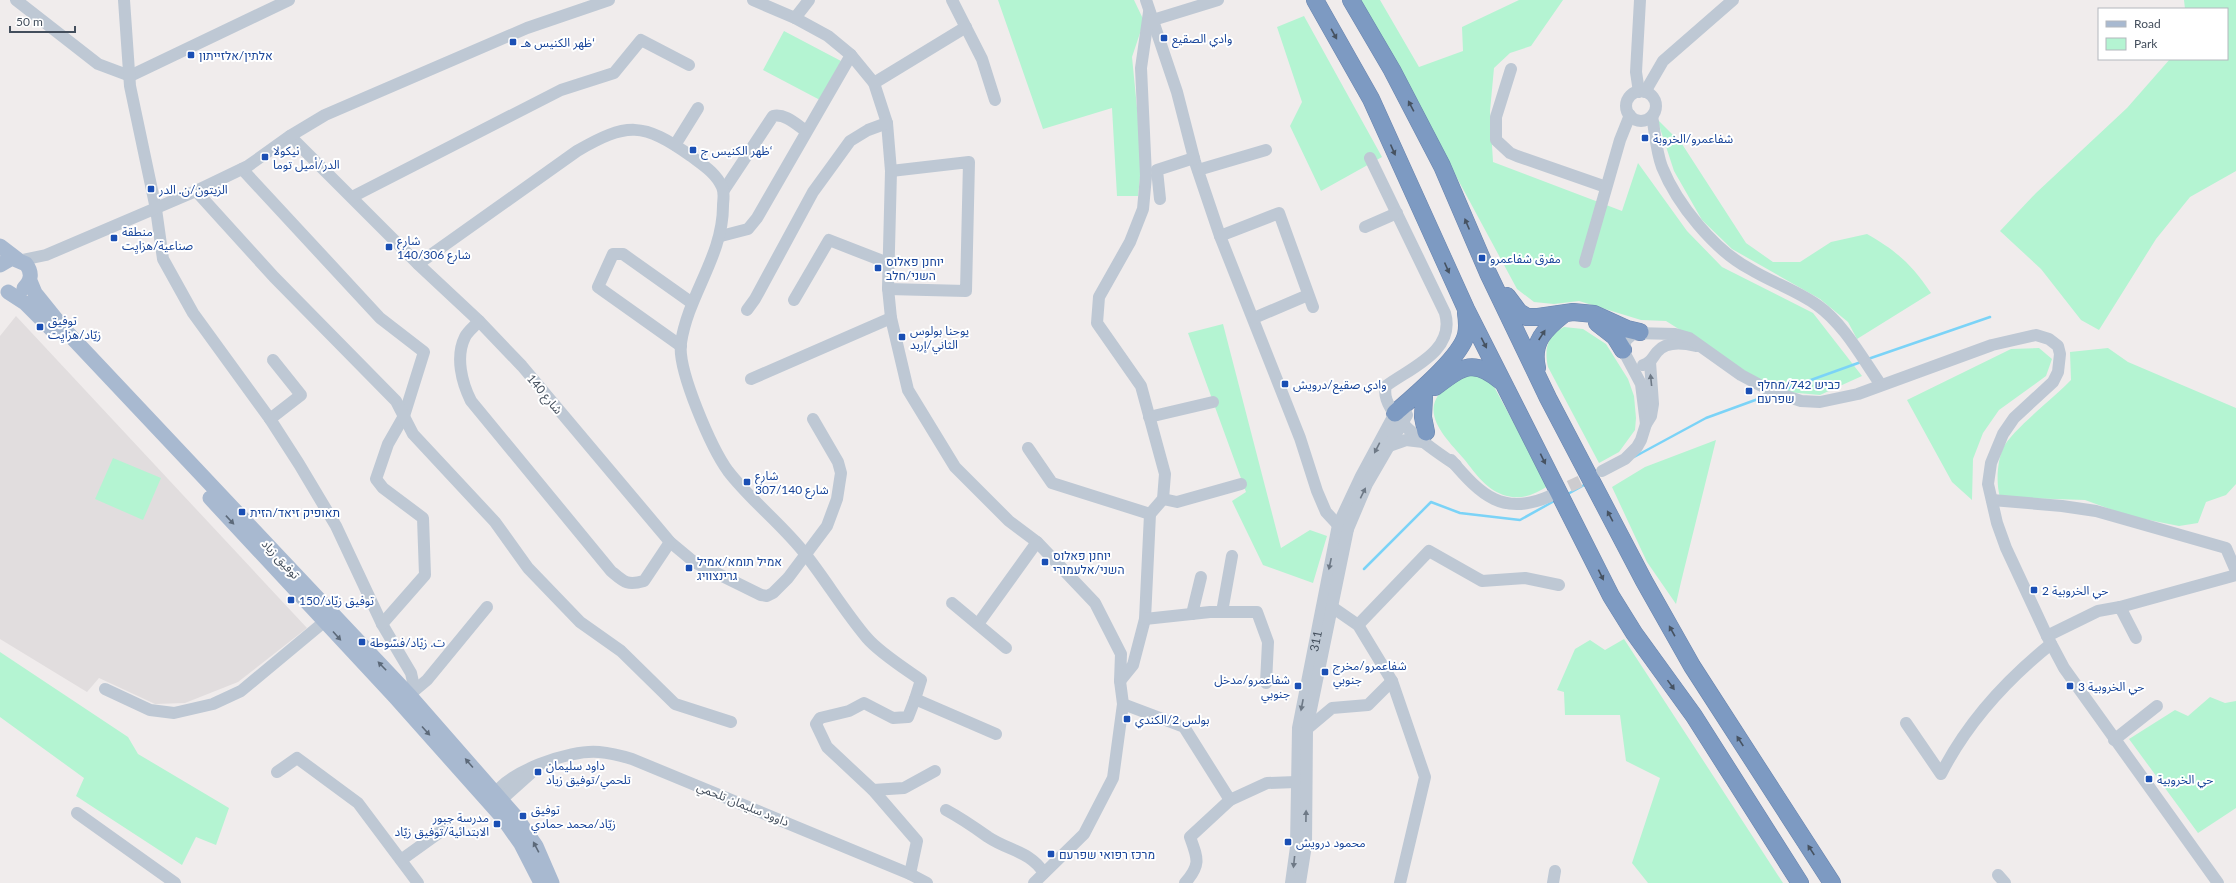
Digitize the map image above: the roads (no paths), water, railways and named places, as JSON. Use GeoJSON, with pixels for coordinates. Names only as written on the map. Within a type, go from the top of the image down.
{"type":"FeatureCollection","features":[{"type":"Feature","properties":{"kind":"highway"},"geometry":{"type":"LineString","coordinates":[[1315,0],[1370,100],[1466,309],[1618,607],[1694,716],[1800,883]]}},
{"type":"Feature","properties":{"kind":"highway"},"geometry":{"type":"LineString","coordinates":[[1351,0],[1392,70],[1442,166],[1488,273],[1548,398],[1644,581],[1692,666],[1832,883]]}},
{"type":"Feature","properties":{"kind":"highway"},"geometry":{"type":"LineString","coordinates":[[1488,273],[1519,312],[1527,317],[1538,318],[1566,313],[1585,314],[1602,317],[1622,328],[1644,333]]}},
{"type":"Feature","properties":{"kind":"highway"},"geometry":{"type":"LineString","coordinates":[[1401,418],[1426,385],[1459,349],[1466,336],[1466,309]]}},
{"type":"Feature","properties":{"kind":"highway"},"geometry":{"type":"LineString","coordinates":[[1548,398],[1537,371],[1535,352],[1543,332],[1566,313]]}},
{"type":"Feature","properties":{"kind":"highway"},"geometry":{"type":"LineString","coordinates":[[1585,314],[1607,329],[1627,356]]}},
{"type":"Feature","properties":{"kind":"highway"},"geometry":{"type":"LineString","coordinates":[[1401,418],[1453,374],[1469,366],[1487,370],[1506,386]]}},
{"type":"Feature","properties":{"kind":"highway"},"geometry":{"type":"LineString","coordinates":[[1424,397],[1423,417],[1426,438]]}},
{"type":"Feature","properties":{"kind":"main road"},"geometry":{"type":"LineString","coordinates":[[0,246],[19,260]]}},
{"type":"Feature","properties":{"kind":"main road"},"geometry":{"type":"LineString","coordinates":[[0,265],[7,260],[19,260]]}},
{"type":"Feature","properties":{"kind":"main road","name":"توفيق زياد"},"geometry":{"type":"LineString","coordinates":[[19,260],[29,268],[30,279],[35,293],[60,325],[495,798],[516,817],[536,846],[552,883]]}},
{"type":"Feature","properties":{"kind":"main road"},"geometry":{"type":"LineString","coordinates":[[4,290],[19,292],[24,289],[30,279]]}},
{"type":"Feature","properties":{"kind":"main road","name":"توفيق زياد"},"geometry":{"type":"LineString","coordinates":[[4,290],[20,298],[33,310],[324,622],[397,690],[410,696],[495,798],[528,856],[541,883]]}},
{"type":"Feature","properties":{"kind":"street"},"geometry":{"type":"LineString","coordinates":[[16,0],[98,64],[130,76],[289,0]]}},
{"type":"Feature","properties":{"kind":"street"},"geometry":{"type":"LineString","coordinates":[[124,0],[130,76],[156,208],[163,259],[193,314],[270,419],[336,526],[382,624],[411,673],[413,682],[410,696]]}},
{"type":"Feature","properties":{"kind":"street"},"geometry":{"type":"LineString","coordinates":[[19,260],[46,255],[196,191],[242,169],[324,115],[527,28],[609,0]]}},
{"type":"Feature","properties":{"kind":"street"},"geometry":{"type":"LineString","coordinates":[[753,0],[795,18],[828,36],[851,55],[874,83],[887,124],[891,171],[888,263],[888,289],[891,318],[908,390],[955,466],[1009,522],[1037,542],[1096,602],[1121,654],[1120,681],[1123,704],[1113,778],[1084,834],[1034,883]]}},
{"type":"Feature","properties":{"kind":"street"},"geometry":{"type":"LineString","coordinates":[[795,18],[809,0]]}},
{"type":"Feature","properties":{"kind":"street"},"geometry":{"type":"LineString","coordinates":[[952,0],[982,59],[995,100]]}},
{"type":"Feature","properties":{"kind":"street"},"geometry":{"type":"LineString","coordinates":[[1150,10],[1218,0]]}},
{"type":"Feature","properties":{"kind":"street"},"geometry":{"type":"LineString","coordinates":[[1640,0],[1636,72],[1642,92]]}},
{"type":"Feature","properties":{"kind":"street"},"geometry":{"type":"LineString","coordinates":[[1652,116],[1643,120],[1633,118],[1627,110],[1630,96],[1642,92],[1664,61],[1733,0]]}},
{"type":"Feature","properties":{"kind":"street"},"geometry":{"type":"LineString","coordinates":[[1150,10],[1178,92],[1194,158],[1220,236],[1254,318],[1300,438],[1317,491],[1326,512],[1343,527]]}},
{"type":"Feature","properties":{"kind":"street"},"geometry":{"type":"LineString","coordinates":[[1120,681],[1133,665],[1145,618],[1150,514],[1163,499],[1165,474],[1141,386],[1097,323],[1099,297],[1130,242],[1143,209],[1146,176],[1141,68],[1150,10]]}},
{"type":"Feature","properties":{"kind":"street"},"geometry":{"type":"LineString","coordinates":[[874,83],[966,27]]}},
{"type":"Feature","properties":{"kind":"street"},"geometry":{"type":"LineString","coordinates":[[352,197],[561,90],[614,73],[641,40],[689,65]]}},
{"type":"Feature","properties":{"kind":"street"},"geometry":{"type":"LineString","coordinates":[[721,236],[748,229],[756,218],[851,55]]}},
{"type":"Feature","properties":{"kind":"street"},"geometry":{"type":"LineString","coordinates":[[1511,69],[1496,117],[1496,140],[1510,153],[1517,156],[1606,187]]}},
{"type":"Feature","properties":{"kind":"street"},"geometry":{"type":"LineString","coordinates":[[1642,92],[1652,96],[1656,104],[1652,116],[1662,166],[1692,216],[1728,255],[1748,268],[1817,305],[1846,334],[1881,385]]}},
{"type":"Feature","properties":{"kind":"street"},"geometry":{"type":"LineString","coordinates":[[675,145],[698,108]]}},
{"type":"Feature","properties":{"kind":"street"},"geometry":{"type":"LineString","coordinates":[[724,190],[774,116],[779,115],[785,117],[806,131]]}},
{"type":"Feature","properties":{"kind":"street"},"geometry":{"type":"LineString","coordinates":[[1585,262],[1620,140],[1630,115]]}},
{"type":"Feature","properties":{"kind":"street"},"geometry":{"type":"LineString","coordinates":[[747,310],[755,299],[813,192],[850,141],[868,130],[887,124]]}},
{"type":"Feature","properties":{"kind":"street"},"geometry":{"type":"LineString","coordinates":[[418,264],[577,151],[602,136],[627,129],[649,131],[675,145],[708,168],[717,177],[724,190],[721,236],[692,303],[680,346],[692,396],[702,421],[728,470],[805,554],[868,639],[921,680],[908,717],[893,718],[864,703],[849,711],[820,718],[816,724],[827,747],[873,790],[917,841],[910,874]]}},
{"type":"Feature","properties":{"kind":"street","name":"شارع 140"},"geometry":{"type":"LineString","coordinates":[[290,136],[418,264],[479,321],[522,366],[670,542],[694,562],[761,595],[767,596],[773,593],[788,578],[805,554]]}},
{"type":"Feature","properties":{"kind":"street"},"geometry":{"type":"LineString","coordinates":[[1198,170],[1266,150]]}},
{"type":"Feature","properties":{"kind":"street"},"geometry":{"type":"LineString","coordinates":[[1160,198],[1157,170],[1194,158]]}},
{"type":"Feature","properties":{"kind":"street"},"geometry":{"type":"LineString","coordinates":[[1370,158],[1448,322],[1440,345],[1430,357],[1386,386],[1384,397],[1401,418],[1456,465],[1482,492],[1506,504],[1523,505],[1550,496]]}},
{"type":"Feature","properties":{"kind":"street"},"geometry":{"type":"LineString","coordinates":[[888,289],[966,290],[969,162],[891,171]]}},
{"type":"Feature","properties":{"kind":"street"},"geometry":{"type":"LineString","coordinates":[[242,169],[380,318],[424,352],[404,416],[388,444],[376,479],[384,488],[423,518],[425,576],[382,624]]}},
{"type":"Feature","properties":{"kind":"street"},"geometry":{"type":"LineString","coordinates":[[196,191],[274,277],[396,401],[413,434],[495,522],[528,568],[580,622],[620,650],[675,704],[731,722]]}},
{"type":"Feature","properties":{"kind":"street"},"geometry":{"type":"LineString","coordinates":[[1365,228],[1397,212]]}},
{"type":"Feature","properties":{"kind":"street"},"geometry":{"type":"LineString","coordinates":[[1220,236],[1279,213],[1313,307]]}},
{"type":"Feature","properties":{"kind":"street"},"geometry":{"type":"LineString","coordinates":[[794,300],[829,240],[888,263]]}},
{"type":"Feature","properties":{"kind":"street"},"geometry":{"type":"LineString","coordinates":[[680,346],[598,287],[613,254],[623,254],[692,303]]}},
{"type":"Feature","properties":{"kind":"street"},"geometry":{"type":"LineString","coordinates":[[30,279],[37,264],[46,255]]}},
{"type":"Feature","properties":{"kind":"street"},"geometry":{"type":"LineString","coordinates":[[1254,318],[1308,295]]}},
{"type":"Feature","properties":{"kind":"street"},"geometry":{"type":"LineString","coordinates":[[751,379],[891,318]]}},
{"type":"Feature","properties":{"kind":"street"},"geometry":{"type":"LineString","coordinates":[[479,321],[465,336],[462,346],[460,371],[464,388],[470,401],[611,571],[624,582],[634,584],[644,581],[670,542]]}},
{"type":"Feature","properties":{"kind":"street"},"geometry":{"type":"LineString","coordinates":[[1644,333],[1654,339],[1657,352]]}},
{"type":"Feature","properties":{"kind":"street"},"geometry":{"type":"LineString","coordinates":[[1646,424],[1641,384],[1627,356],[1626,340],[1630,336],[1644,333],[1682,335],[1696,341],[1741,375],[1770,391],[1801,401],[1820,402],[1858,394],[1881,385],[1909,377],[1992,345],[2036,336],[2049,339],[2058,346],[2060,362],[2053,382],[2014,418],[1996,447],[1990,463],[1988,484],[2006,548],[2049,640],[2076,686],[2218,883]]}},
{"type":"Feature","properties":{"kind":"street"},"geometry":{"type":"LineString","coordinates":[[1627,356],[1640,365],[1650,362],[1657,352],[1673,344],[1690,344],[1702,347]]}},
{"type":"Feature","properties":{"kind":"street"},"geometry":{"type":"LineString","coordinates":[[270,419],[301,395],[273,360]]}},
{"type":"Feature","properties":{"kind":"street"},"geometry":{"type":"LineString","coordinates":[[1602,471],[1632,453],[1641,440],[1646,424],[1651,416],[1653,404],[1650,362]]}},
{"type":"Feature","properties":{"kind":"street"},"geometry":{"type":"LineString","coordinates":[[1150,417],[1213,402]]}},
{"type":"Feature","properties":{"kind":"street","name":"311"},"geometry":{"type":"LineString","coordinates":[[1343,527],[1390,446],[1401,418]]}},
{"type":"Feature","properties":{"kind":"street","name":"311"},"geometry":{"type":"LineString","coordinates":[[1290,883],[1296,847],[1298,728],[1327,606],[1343,527],[1361,476],[1401,418]]}},
{"type":"Feature","properties":{"kind":"street"},"geometry":{"type":"LineString","coordinates":[[805,554],[827,526],[837,499],[841,473],[838,462],[813,419]]}},
{"type":"Feature","properties":{"kind":"street"},"geometry":{"type":"LineString","coordinates":[[1390,446],[1406,440],[1426,438]]}},
{"type":"Feature","properties":{"kind":"street"},"geometry":{"type":"LineString","coordinates":[[1028,448],[1052,483],[1150,514]]}},
{"type":"Feature","properties":{"kind":"street"},"geometry":{"type":"LineString","coordinates":[[1163,499],[1177,502],[1241,484]]}},
{"type":"Feature","properties":{"kind":"street"},"geometry":{"type":"LineString","coordinates":[[1992,500],[2062,506],[2096,511],[2231,547],[2236,571]]}},
{"type":"Feature","properties":{"kind":"street"},"geometry":{"type":"LineString","coordinates":[[978,624],[1037,542]]}},
{"type":"Feature","properties":{"kind":"street"},"geometry":{"type":"LineString","coordinates":[[1358,625],[1430,551],[1482,581],[1525,578],[1558,585]]}},
{"type":"Feature","properties":{"kind":"street"},"geometry":{"type":"LineString","coordinates":[[1222,612],[1232,556]]}},
{"type":"Feature","properties":{"kind":"street"},"geometry":{"type":"LineString","coordinates":[[1906,723],[1941,774],[1964,734],[1994,697],[2049,640],[2098,611],[2236,575]]}},
{"type":"Feature","properties":{"kind":"street"},"geometry":{"type":"LineString","coordinates":[[1192,614],[1201,577]]}},
{"type":"Feature","properties":{"kind":"street"},"geometry":{"type":"LineString","coordinates":[[952,603],[1006,648]]}},
{"type":"Feature","properties":{"kind":"street"},"geometry":{"type":"LineString","coordinates":[[1327,606],[1358,625],[1392,681],[1425,777],[1400,883]]}},
{"type":"Feature","properties":{"kind":"street","name":"311"},"geometry":{"type":"LineString","coordinates":[[1300,883],[1306,845],[1307,729],[1327,606]]}},
{"type":"Feature","properties":{"kind":"street"},"geometry":{"type":"LineString","coordinates":[[2120,606],[2136,638]]}},
{"type":"Feature","properties":{"kind":"street"},"geometry":{"type":"LineString","coordinates":[[410,696],[427,680],[487,607]]}},
{"type":"Feature","properties":{"kind":"street"},"geometry":{"type":"LineString","coordinates":[[1145,618],[1222,612],[1257,612],[1268,642],[1266,683]]}},
{"type":"Feature","properties":{"kind":"street"},"geometry":{"type":"LineString","coordinates":[[105,689],[150,710],[174,713],[213,704],[241,691],[324,622]]}},
{"type":"Feature","properties":{"kind":"street"},"geometry":{"type":"LineString","coordinates":[[397,690],[407,667]]}},
{"type":"Feature","properties":{"kind":"street"},"geometry":{"type":"LineString","coordinates":[[1307,729],[1332,708],[1368,706],[1392,681]]}},
{"type":"Feature","properties":{"kind":"street"},"geometry":{"type":"LineString","coordinates":[[915,699],[996,734]]}},
{"type":"Feature","properties":{"kind":"street"},"geometry":{"type":"LineString","coordinates":[[1123,704],[1184,727],[1230,800]]}},
{"type":"Feature","properties":{"kind":"street"},"geometry":{"type":"LineString","coordinates":[[2114,740],[2157,706]]}},
{"type":"Feature","properties":{"kind":"street","name":"داوود سليمان تلحمي"},"geometry":{"type":"LineString","coordinates":[[495,798],[524,771],[553,760],[582,753],[599,752],[632,759],[910,874],[927,883]]}},
{"type":"Feature","properties":{"kind":"street"},"geometry":{"type":"LineString","coordinates":[[277,772],[297,758],[358,803],[418,883]]}},
{"type":"Feature","properties":{"kind":"street"},"geometry":{"type":"LineString","coordinates":[[873,790],[904,788],[934,771]]}},
{"type":"Feature","properties":{"kind":"street"},"geometry":{"type":"LineString","coordinates":[[1185,883],[1194,873],[1198,859],[1190,837],[1230,800],[1267,783],[1296,782]]}},
{"type":"Feature","properties":{"kind":"street"},"geometry":{"type":"LineString","coordinates":[[946,810],[970,823],[988,837],[1032,858],[1044,873]]}},
{"type":"Feature","properties":{"kind":"street"},"geometry":{"type":"LineString","coordinates":[[77,813],[175,883]]}},
{"type":"Feature","properties":{"kind":"street"},"geometry":{"type":"LineString","coordinates":[[401,860],[447,827]]}},
{"type":"Feature","properties":{"kind":"waterway"},"geometry":{"type":"LineString","coordinates":[[1868,359],[1990,317]]}},
{"type":"Feature","properties":{"kind":"waterway"},"geometry":{"type":"LineString","coordinates":[[1783,390],[1861,362]]}},
{"type":"Feature","properties":{"kind":"waterway"},"geometry":{"type":"LineString","coordinates":[[1634,457],[1706,418],[1769,395]]}},
{"type":"Feature","properties":{"kind":"waterway"},"geometry":{"type":"LineString","coordinates":[[1566,495],[1586,484]]}},
{"type":"Feature","properties":{"kind":"waterway"},"geometry":{"type":"LineString","coordinates":[[1364,569],[1431,502],[1460,513],[1520,520],[1556,500]]}},
{"type":"Feature","properties":{"kind":"tunnel"},"geometry":{"type":"LineString","coordinates":[[1553,494],[1596,474]]}},
{"type":"Feature","properties":{"kind":"place","name":"وادي الصقيع"},"geometry":{"type":"Point","coordinates":[1164,38]}},
{"type":"Feature","properties":{"kind":"place","name":"ظهر الكنيس هـ‘"},"geometry":{"type":"Point","coordinates":[513,42]}},
{"type":"Feature","properties":{"kind":"place","name":"אלתין/אלזייתון"},"geometry":{"type":"Point","coordinates":[191,55]}},
{"type":"Feature","properties":{"kind":"place","name":"شفاعمرو/الخروبة"},"geometry":{"type":"Point","coordinates":[1645,138]}},
{"type":"Feature","properties":{"kind":"place","name":"ظهر الكنيس ج‘"},"geometry":{"type":"Point","coordinates":[693,150]}},
{"type":"Feature","properties":{"kind":"place","name":"نيكولا الدر/أميل توما"},"geometry":{"type":"Point","coordinates":[265,157]}},
{"type":"Feature","properties":{"kind":"place","name":"الزيتون/ن. الدر"},"geometry":{"type":"Point","coordinates":[151,189]}},
{"type":"Feature","properties":{"kind":"place","name":"منطقة صناعية/هزايِت"},"geometry":{"type":"Point","coordinates":[114,238]}},
{"type":"Feature","properties":{"kind":"place","name":"شارع 140/شارع 306"},"geometry":{"type":"Point","coordinates":[389,247]}},
{"type":"Feature","properties":{"kind":"place","name":"مفرق شفاعمرو"},"geometry":{"type":"Point","coordinates":[1482,258]}},
{"type":"Feature","properties":{"kind":"place","name":"יוחנן פאלוס השני/חלב"},"geometry":{"type":"Point","coordinates":[878,268]}},
{"type":"Feature","properties":{"kind":"place","name":"توفيق زيّاد/هزايِت"},"geometry":{"type":"Point","coordinates":[40,327]}},
{"type":"Feature","properties":{"kind":"place","name":"يوحنا بولوس الثاني/إربد"},"geometry":{"type":"Point","coordinates":[902,337]}},
{"type":"Feature","properties":{"kind":"place","name":"وادي صقيع/درويش"},"geometry":{"type":"Point","coordinates":[1285,384]}},
{"type":"Feature","properties":{"kind":"place","name":"כביש 742/מחלף שפרעם"},"geometry":{"type":"Point","coordinates":[1749,391]}},
{"type":"Feature","properties":{"kind":"place","name":"شارع 307/شارع 140"},"geometry":{"type":"Point","coordinates":[747,482]}},
{"type":"Feature","properties":{"kind":"place","name":"תאופיק זיאד/הזית"},"geometry":{"type":"Point","coordinates":[242,512]}},
{"type":"Feature","properties":{"kind":"place","name":"יוחנן פאלוס השני/אלעמורי"},"geometry":{"type":"Point","coordinates":[1045,562]}},
{"type":"Feature","properties":{"kind":"place","name":"אמיל תומא/אמיל גרינצוויג"},"geometry":{"type":"Point","coordinates":[689,568]}},
{"type":"Feature","properties":{"kind":"place","name":"حي الخروبية 2"},"geometry":{"type":"Point","coordinates":[2034,590]}},
{"type":"Feature","properties":{"kind":"place","name":"توفيق زيّاد/150"},"geometry":{"type":"Point","coordinates":[291,600]}},
{"type":"Feature","properties":{"kind":"place","name":"ت. زيّاد/فسّوطة"},"geometry":{"type":"Point","coordinates":[362,642]}},
{"type":"Feature","properties":{"kind":"place","name":"شفاعمرو/مخرج جنوبي"},"geometry":{"type":"Point","coordinates":[1325,672]}},
{"type":"Feature","properties":{"kind":"place","name":"شفاعمرو/مدخل جنوبي"},"geometry":{"type":"Point","coordinates":[1298,686]}},
{"type":"Feature","properties":{"kind":"place","name":"حي الخروبية 3"},"geometry":{"type":"Point","coordinates":[2070,686]}},
{"type":"Feature","properties":{"kind":"place","name":"بولس 2/الكندي"},"geometry":{"type":"Point","coordinates":[1127,719]}},
{"type":"Feature","properties":{"kind":"place","name":"داود سليمان تلحمي/توفيق زياد"},"geometry":{"type":"Point","coordinates":[538,772]}},
{"type":"Feature","properties":{"kind":"place","name":"حي الخروبية"},"geometry":{"type":"Point","coordinates":[2149,779]}},
{"type":"Feature","properties":{"kind":"place","name":"توفيق زيّاد/محمد حمادي"},"geometry":{"type":"Point","coordinates":[523,816]}},
{"type":"Feature","properties":{"kind":"place","name":"مدرسة جبور الابتدائية/توفيق زيّاد"},"geometry":{"type":"Point","coordinates":[497,824]}},
{"type":"Feature","properties":{"kind":"place","name":"محمود درويش"},"geometry":{"type":"Point","coordinates":[1288,842]}},
{"type":"Feature","properties":{"kind":"place","name":"מרכז רפואי שפרעם"},"geometry":{"type":"Point","coordinates":[1051,854]}}]}
